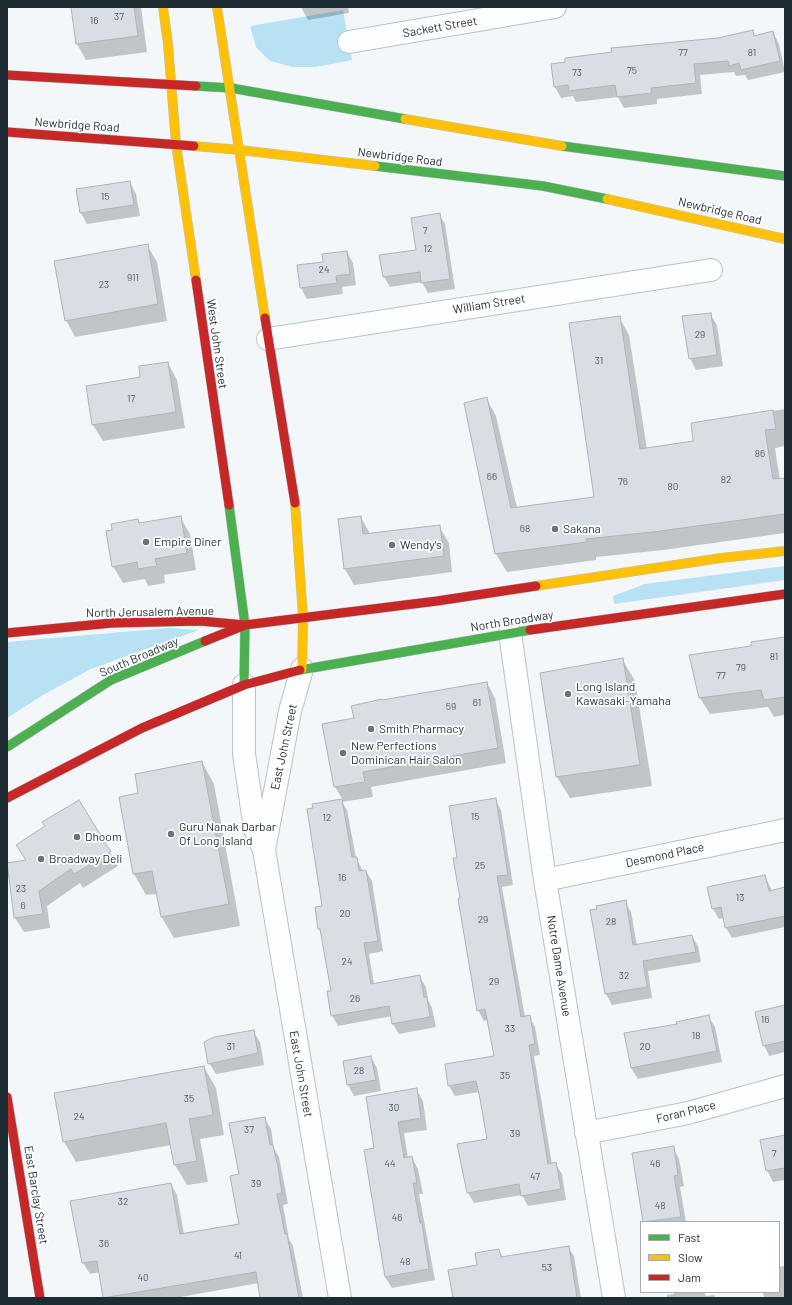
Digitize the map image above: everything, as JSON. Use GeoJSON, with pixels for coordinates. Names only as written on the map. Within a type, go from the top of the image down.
{"type":"FeatureCollection","features":[{"type":"Feature","properties":{"kind":"main road","name":"West John Street"},"geometry":{"type":"LineString","coordinates":[[163,7],[176,144],[241,589],[245,625],[244,685]]}},
{"type":"Feature","properties":{"kind":"main road"},"geometry":{"type":"LineString","coordinates":[[217,7],[231,88],[268,338],[295,499],[303,618],[302,669]]}},
{"type":"Feature","properties":{"kind":"main road"},"geometry":{"type":"LineString","coordinates":[[7,75],[231,88],[543,143],[785,176]]}},
{"type":"Feature","properties":{"kind":"main road","name":"Newbridge Road"},"geometry":{"type":"LineString","coordinates":[[7,132],[240,150],[543,186],[648,207],[785,239]]}},
{"type":"Feature","properties":{"kind":"main road"},"geometry":{"type":"LineString","coordinates":[[245,625],[437,601],[785,551]]}},
{"type":"Feature","properties":{"kind":"main road","name":"North Broadway"},"geometry":{"type":"LineString","coordinates":[[244,685],[302,669],[510,632],[785,594]]}},
{"type":"Feature","properties":{"kind":"main road","name":"North Jerusalem Avenue"},"geometry":{"type":"LineString","coordinates":[[7,633],[112,622],[200,621],[245,625]]}},
{"type":"Feature","properties":{"kind":"main road","name":"South Broadway"},"geometry":{"type":"LineString","coordinates":[[7,747],[111,680],[245,625]]}},
{"type":"Feature","properties":{"kind":"main road"},"geometry":{"type":"LineString","coordinates":[[7,798],[142,728],[244,685]]}},
{"type":"Feature","properties":{"kind":"main road","name":"East Barclay Street"},"geometry":{"type":"LineString","coordinates":[[7,1097],[40,1298]]}},
{"type":"Feature","properties":{"kind":"street","name":"Sackett Street"},"geometry":{"type":"LineString","coordinates":[[349,42],[555,7]]}},
{"type":"Feature","properties":{"kind":"street","name":"William Street"},"geometry":{"type":"LineString","coordinates":[[268,338],[711,270]]}},
{"type":"Feature","properties":{"kind":"street","name":"Notre Dame Avenue"},"geometry":{"type":"LineString","coordinates":[[510,632],[545,880],[614,1298]]}},
{"type":"Feature","properties":{"kind":"street","name":"East John Street"},"geometry":{"type":"LineString","coordinates":[[264,850],[289,718],[302,669]]}},
{"type":"Feature","properties":{"kind":"street","name":"East John Street"},"geometry":{"type":"LineString","coordinates":[[244,685],[244,754],[255,828],[264,850],[340,1298]]}},
{"type":"Feature","properties":{"kind":"street","name":"Desmond Place"},"geometry":{"type":"LineString","coordinates":[[545,880],[785,830]]}},
{"type":"Feature","properties":{"kind":"street","name":"Foran Place"},"geometry":{"type":"LineString","coordinates":[[586,1133],[688,1113],[785,1086]]}},
{"type":"Feature","properties":{"kind":"shaded area"},"geometry":{"type":"Polygon","coordinates":[[[343,10],[352,60],[315,67],[293,67],[270,61],[256,47],[250,26],[343,10]]]}},
{"type":"Feature","properties":{"kind":"shaded area"},"geometry":{"type":"Polygon","coordinates":[[[785,566],[785,580],[614,604],[613,596],[645,584],[785,566]]]}},
{"type":"Feature","properties":{"kind":"shaded area"},"geometry":{"type":"Polygon","coordinates":[[[169,628],[199,630],[91,669],[43,695],[7,718],[7,642],[169,628]]]}},
{"type":"Feature","properties":{"kind":"building"},"geometry":{"type":"Polygon","coordinates":[[[71,7],[134,7],[138,36],[76,44],[71,7]]]}},
{"type":"Feature","properties":{"kind":"building"},"geometry":{"type":"Polygon","coordinates":[[[753,30],[754,36],[773,31],[780,61],[741,70],[739,63],[729,66],[728,61],[694,64],[696,83],[651,88],[652,93],[617,97],[615,85],[569,91],[568,85],[554,87],[551,64],[565,62],[565,58],[612,52],[611,48],[718,38],[753,30]]]}},
{"type":"Feature","properties":{"kind":"building"},"geometry":{"type":"Polygon","coordinates":[[[130,181],[134,205],[80,213],[76,189],[130,181]]]}},
{"type":"Feature","properties":{"kind":"building"},"geometry":{"type":"Polygon","coordinates":[[[440,213],[450,279],[421,283],[420,272],[383,277],[379,255],[416,250],[411,218],[440,213]]]}},
{"type":"Feature","properties":{"kind":"building"},"geometry":{"type":"Polygon","coordinates":[[[148,244],[158,304],[65,321],[54,261],[148,244]]]}},
{"type":"Feature","properties":{"kind":"building"},"geometry":{"type":"Polygon","coordinates":[[[347,251],[350,274],[336,276],[337,283],[300,288],[297,265],[323,262],[322,254],[347,251]]]}},
{"type":"Feature","properties":{"kind":"building"},"geometry":{"type":"Polygon","coordinates":[[[711,313],[717,355],[689,359],[682,316],[711,313]]]}},
{"type":"Feature","properties":{"kind":"building"},"geometry":{"type":"Polygon","coordinates":[[[620,316],[640,449],[693,441],[691,423],[773,410],[776,429],[765,430],[773,479],[785,478],[785,514],[653,532],[586,539],[587,542],[495,554],[464,403],[487,397],[511,508],[594,497],[569,323],[620,316]]]}},
{"type":"Feature","properties":{"kind":"building"},"geometry":{"type":"Polygon","coordinates":[[[168,362],[176,412],[92,425],[86,386],[140,377],[139,366],[168,362]]]}},
{"type":"Feature","properties":{"kind":"building","name":"Empire Diner"},"geometry":{"type":"Polygon","coordinates":[[[181,516],[187,553],[155,559],[157,566],[138,569],[137,562],[112,567],[106,531],[112,530],[111,524],[138,519],[139,523],[181,516]]]}},
{"type":"Feature","properties":{"kind":"building","name":"Wendy's"},"geometry":{"type":"Polygon","coordinates":[[[361,516],[363,534],[440,525],[444,556],[344,569],[338,519],[361,516]]]}},
{"type":"Feature","properties":{"kind":"building"},"geometry":{"type":"Polygon","coordinates":[[[785,637],[785,697],[764,700],[761,690],[699,698],[689,655],[751,646],[751,642],[785,637]]]}},
{"type":"Feature","properties":{"kind":"building"},"geometry":{"type":"Polygon","coordinates":[[[623,658],[640,765],[556,777],[540,673],[623,658]]]}},
{"type":"Feature","properties":{"kind":"building"},"geometry":{"type":"Polygon","coordinates":[[[487,682],[498,748],[363,772],[365,782],[334,787],[322,724],[354,718],[351,706],[382,699],[487,682]]]}},
{"type":"Feature","properties":{"kind":"building","name":"Guru Nanak Darbar Of Long Island"},"geometry":{"type":"Polygon","coordinates":[[[202,761],[229,904],[161,917],[152,871],[133,874],[119,797],[138,793],[135,774],[202,761]]]}},
{"type":"Feature","properties":{"kind":"building"},"geometry":{"type":"Polygon","coordinates":[[[496,798],[508,875],[497,876],[521,1017],[530,1015],[535,1044],[529,1045],[548,1164],[556,1162],[561,1189],[521,1196],[519,1184],[467,1193],[457,1144],[487,1139],[476,1081],[448,1086],[445,1064],[494,1056],[485,1009],[477,1011],[458,899],[460,898],[453,858],[457,858],[449,806],[496,798]]]}},
{"type":"Feature","properties":{"kind":"building"},"geometry":{"type":"Polygon","coordinates":[[[342,799],[352,857],[357,857],[359,871],[366,870],[378,941],[364,943],[371,984],[420,975],[424,997],[427,997],[430,1017],[392,1024],[389,1006],[331,1016],[327,991],[331,991],[315,907],[322,906],[307,809],[313,808],[312,804],[342,799]]]}},
{"type":"Feature","properties":{"kind":"building"},"geometry":{"type":"Polygon","coordinates":[[[79,800],[111,852],[74,874],[71,869],[39,891],[43,914],[14,918],[7,863],[26,860],[16,845],[45,826],[42,822],[79,800]]]}},
{"type":"Feature","properties":{"kind":"building"},"geometry":{"type":"Polygon","coordinates":[[[765,875],[769,891],[785,887],[785,916],[725,928],[721,907],[712,909],[707,887],[765,875]]]}},
{"type":"Feature","properties":{"kind":"building"},"geometry":{"type":"Polygon","coordinates":[[[626,900],[633,945],[692,935],[696,952],[643,961],[647,987],[605,994],[590,910],[597,909],[596,906],[626,900]]]}},
{"type":"Feature","properties":{"kind":"building"},"geometry":{"type":"Polygon","coordinates":[[[785,1005],[785,1041],[763,1046],[755,1012],[785,1005]]]}},
{"type":"Feature","properties":{"kind":"building"},"geometry":{"type":"Polygon","coordinates":[[[709,1015],[717,1051],[631,1068],[624,1033],[677,1024],[676,1022],[709,1015]]]}},
{"type":"Feature","properties":{"kind":"building"},"geometry":{"type":"Polygon","coordinates":[[[254,1030],[258,1053],[208,1064],[204,1042],[214,1037],[254,1030]]]}},
{"type":"Feature","properties":{"kind":"building"},"geometry":{"type":"Polygon","coordinates":[[[371,1056],[376,1080],[347,1085],[343,1061],[371,1056]]]}},
{"type":"Feature","properties":{"kind":"building"},"geometry":{"type":"Polygon","coordinates":[[[204,1066],[213,1115],[189,1119],[197,1161],[174,1165],[166,1123],[63,1142],[54,1093],[204,1066]]]}},
{"type":"Feature","properties":{"kind":"building"},"geometry":{"type":"Polygon","coordinates":[[[417,1088],[421,1118],[398,1122],[404,1158],[412,1156],[417,1183],[413,1183],[420,1223],[422,1223],[429,1269],[385,1277],[364,1150],[374,1148],[366,1097],[417,1088]]]}},
{"type":"Feature","properties":{"kind":"building"},"geometry":{"type":"Polygon","coordinates":[[[265,1117],[270,1145],[273,1145],[278,1167],[282,1193],[277,1194],[285,1234],[287,1234],[299,1298],[260,1298],[256,1272],[103,1298],[97,1261],[82,1263],[70,1201],[171,1183],[180,1234],[239,1224],[230,1176],[239,1174],[229,1123],[265,1117]]]}},
{"type":"Feature","properties":{"kind":"building"},"geometry":{"type":"Polygon","coordinates":[[[785,1135],[785,1168],[766,1171],[760,1140],[785,1135]]]}},
{"type":"Feature","properties":{"kind":"building"},"geometry":{"type":"Polygon","coordinates":[[[674,1146],[678,1175],[674,1176],[681,1217],[643,1221],[632,1153],[674,1146]]]}},
{"type":"Feature","properties":{"kind":"building"},"geometry":{"type":"Polygon","coordinates":[[[569,1246],[577,1298],[453,1298],[448,1270],[477,1265],[475,1253],[499,1249],[501,1257],[569,1246]]]}},
{"type":"Feature","properties":{"kind":"traffic: fast"},"geometry":{"type":"LineString","coordinates":[[196,86],[231,88],[405,119]]}},
{"type":"Feature","properties":{"kind":"traffic: fast"},"geometry":{"type":"LineString","coordinates":[[562,146],[785,176]]}},
{"type":"Feature","properties":{"kind":"traffic: fast"},"geometry":{"type":"LineString","coordinates":[[375,166],[543,186],[607,199]]}},
{"type":"Feature","properties":{"kind":"traffic: fast"},"geometry":{"type":"LineString","coordinates":[[229,505],[245,625],[244,685]]}},
{"type":"Feature","properties":{"kind":"traffic: fast"},"geometry":{"type":"LineString","coordinates":[[300,670],[530,630]]}},
{"type":"Feature","properties":{"kind":"traffic: fast"},"geometry":{"type":"LineString","coordinates":[[7,747],[111,680],[205,641]]}},
{"type":"Feature","properties":{"kind":"traffic: slow"},"geometry":{"type":"LineString","coordinates":[[163,7],[168,44],[176,144],[196,280]]}},
{"type":"Feature","properties":{"kind":"traffic: slow"},"geometry":{"type":"LineString","coordinates":[[217,7],[265,318]]}},
{"type":"Feature","properties":{"kind":"traffic: slow"},"geometry":{"type":"LineString","coordinates":[[405,119],[562,146]]}},
{"type":"Feature","properties":{"kind":"traffic: slow"},"geometry":{"type":"LineString","coordinates":[[194,146],[375,166]]}},
{"type":"Feature","properties":{"kind":"traffic: slow"},"geometry":{"type":"LineString","coordinates":[[607,199],[785,239]]}},
{"type":"Feature","properties":{"kind":"traffic: slow"},"geometry":{"type":"LineString","coordinates":[[295,503],[303,617],[302,669]]}},
{"type":"Feature","properties":{"kind":"traffic: slow"},"geometry":{"type":"LineString","coordinates":[[536,586],[721,558],[785,551]]}},
{"type":"Feature","properties":{"kind":"traffic: jam"},"geometry":{"type":"LineString","coordinates":[[7,75],[196,86]]}},
{"type":"Feature","properties":{"kind":"traffic: jam"},"geometry":{"type":"LineString","coordinates":[[7,132],[194,146]]}},
{"type":"Feature","properties":{"kind":"traffic: jam"},"geometry":{"type":"LineString","coordinates":[[196,280],[229,505]]}},
{"type":"Feature","properties":{"kind":"traffic: jam"},"geometry":{"type":"LineString","coordinates":[[265,318],[295,503]]}},
{"type":"Feature","properties":{"kind":"traffic: jam"},"geometry":{"type":"LineString","coordinates":[[205,641],[245,625],[437,601],[536,586]]}},
{"type":"Feature","properties":{"kind":"traffic: jam"},"geometry":{"type":"LineString","coordinates":[[530,630],[785,594]]}},
{"type":"Feature","properties":{"kind":"traffic: jam"},"geometry":{"type":"LineString","coordinates":[[7,633],[112,623],[200,621],[245,625]]}},
{"type":"Feature","properties":{"kind":"traffic: jam"},"geometry":{"type":"LineString","coordinates":[[7,798],[142,728],[244,685],[300,670]]}},
{"type":"Feature","properties":{"kind":"traffic: jam"},"geometry":{"type":"LineString","coordinates":[[7,1097],[40,1298]]}},
{"type":"Feature","properties":{"kind":"place","name":"Sakana"},"geometry":{"type":"Point","coordinates":[555,529]}},
{"type":"Feature","properties":{"kind":"place","name":"Empire Diner"},"geometry":{"type":"Point","coordinates":[146,542]}},
{"type":"Feature","properties":{"kind":"place","name":"Wendy's"},"geometry":{"type":"Point","coordinates":[392,545]}},
{"type":"Feature","properties":{"kind":"place","name":"Long Island Kawasaki-Yamaha"},"geometry":{"type":"Point","coordinates":[568,694]}},
{"type":"Feature","properties":{"kind":"place","name":"Smith Pharmacy"},"geometry":{"type":"Point","coordinates":[371,729]}},
{"type":"Feature","properties":{"kind":"place","name":"New Perfections Dominican Hair Salon"},"geometry":{"type":"Point","coordinates":[343,753]}},
{"type":"Feature","properties":{"kind":"place","name":"Guru Nanak Darbar Of Long Island"},"geometry":{"type":"Point","coordinates":[171,834]}},
{"type":"Feature","properties":{"kind":"place","name":"Dhoom"},"geometry":{"type":"Point","coordinates":[77,837]}},
{"type":"Feature","properties":{"kind":"place","name":"Broadway Deli"},"geometry":{"type":"Point","coordinates":[41,859]}}]}
